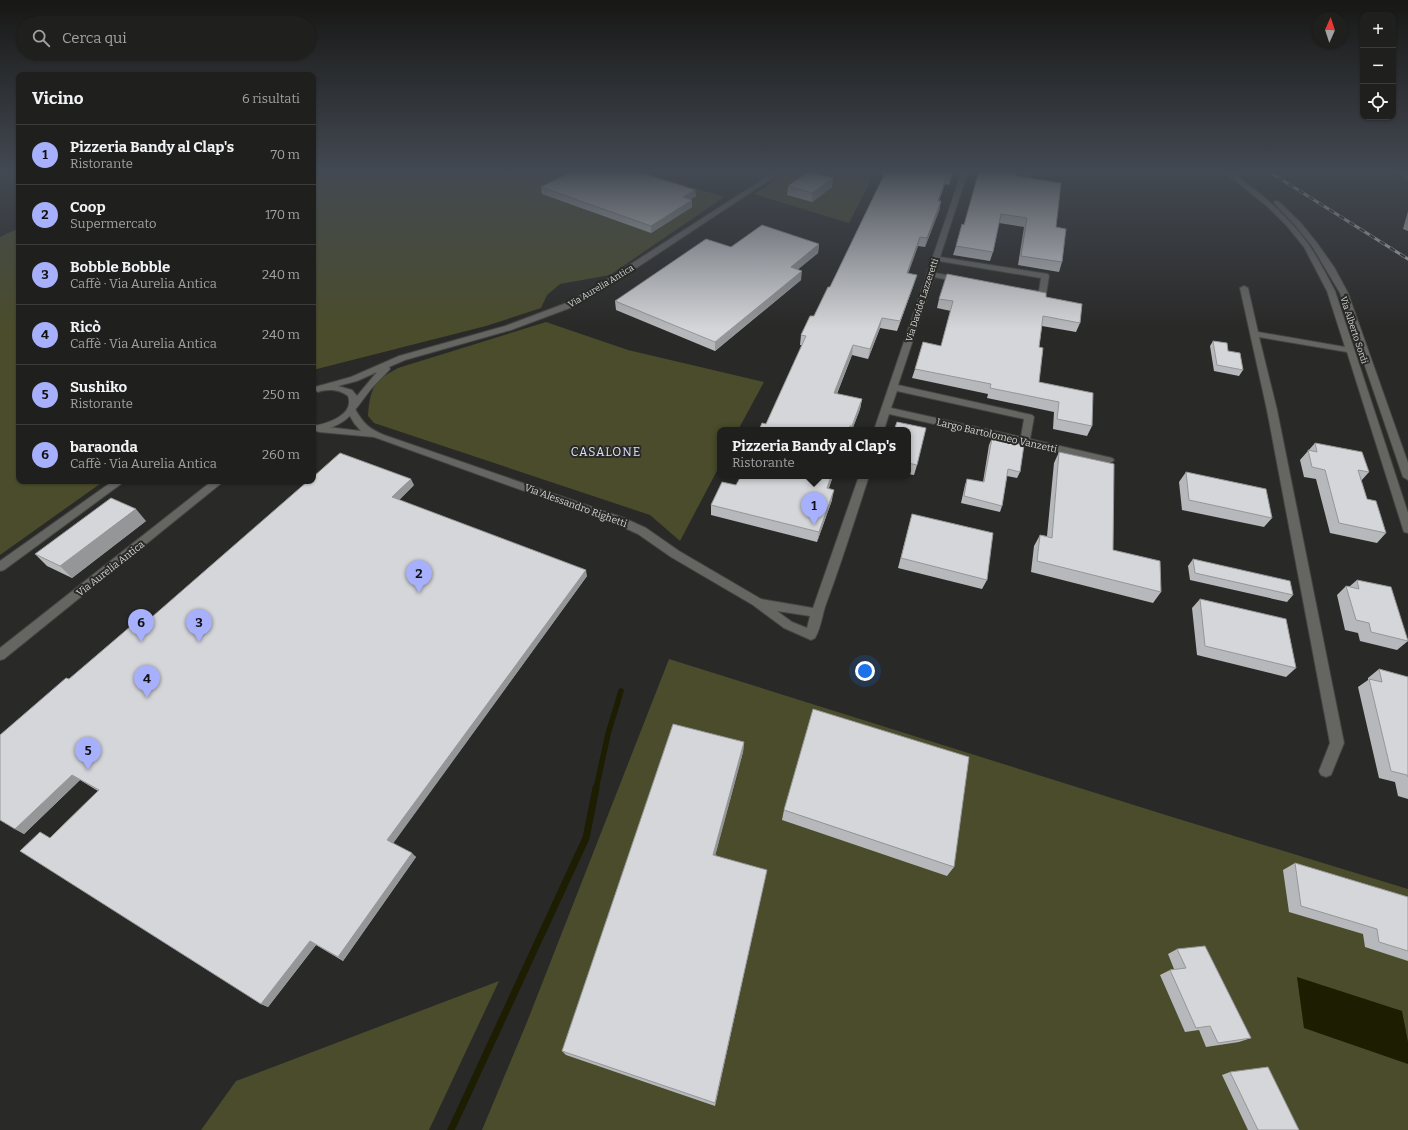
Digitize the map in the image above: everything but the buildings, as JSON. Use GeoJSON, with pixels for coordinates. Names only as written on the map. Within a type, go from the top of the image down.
{"type":"FeatureCollection","features":[{"type":"Feature","properties":{"kind":"street","name":"Via Aurelia Antica"},"geometry":{"type":"LineString","coordinates":[[316,390],[354,379],[402,358],[508,328],[572,304],[606,284],[699,224]]}},
{"type":"Feature","properties":{"kind":"street","name":"Via Davide Lazzeretti"},"geometry":{"type":"LineString","coordinates":[[880,427],[947,224]]}},
{"type":"Feature","properties":{"kind":"street","name":"Via Alberto Sordi"},"geometry":{"type":"LineString","coordinates":[[1287,224],[1306,246],[1330,291],[1408,529]]}},
{"type":"Feature","properties":{"kind":"street","name":"Via Alberto Sordi"},"geometry":{"type":"LineString","coordinates":[[1298,224],[1318,246],[1331,266],[1344,293],[1408,477]]}},
{"type":"Feature","properties":{"kind":"street"},"geometry":{"type":"LineString","coordinates":[[936,258],[1045,276],[1042,294],[1020,290]]}},
{"type":"Feature","properties":{"kind":"street"},"geometry":{"type":"LineString","coordinates":[[930,274],[968,281]]}},
{"type":"Feature","properties":{"kind":"street"},"geometry":{"type":"LineString","coordinates":[[1244,288],[1272,410],[1337,743],[1326,771]]}},
{"type":"Feature","properties":{"kind":"street"},"geometry":{"type":"LineString","coordinates":[[1255,334],[1349,350]]}},
{"type":"Feature","properties":{"kind":"street","name":"Via Aurelia Antica"},"geometry":{"type":"LineString","coordinates":[[316,429],[342,420],[352,410],[376,376],[402,358]]}},
{"type":"Feature","properties":{"kind":"street"},"geometry":{"type":"LineString","coordinates":[[893,387],[1029,417],[1025,442]]}},
{"type":"Feature","properties":{"kind":"street","name":"Via Aurelia Antica"},"geometry":{"type":"LineString","coordinates":[[316,390],[329,388],[347,391],[353,396],[355,402],[352,410]]}},
{"type":"Feature","properties":{"kind":"street"},"geometry":{"type":"LineString","coordinates":[[352,410],[357,422],[364,429],[381,437]]}},
{"type":"Feature","properties":{"kind":"street","name":"Largo Bartolomeo Vanzetti"},"geometry":{"type":"LineString","coordinates":[[886,410],[1109,460]]}},
{"type":"Feature","properties":{"kind":"street"},"geometry":{"type":"LineString","coordinates":[[316,429],[381,437]]}},
{"type":"Feature","properties":{"kind":"street","name":"Via Alessandro Righetti"},"geometry":{"type":"LineString","coordinates":[[381,437],[620,521],[642,531],[674,554],[757,602]]}},
{"type":"Feature","properties":{"kind":"street"},"geometry":{"type":"LineString","coordinates":[[757,602],[788,625],[811,634],[863,479]]}},
{"type":"Feature","properties":{"kind":"street"},"geometry":{"type":"LineString","coordinates":[[0,567],[116,484]]}},
{"type":"Feature","properties":{"kind":"street","name":"Via Aurelia Antica"},"geometry":{"type":"LineString","coordinates":[[0,655],[215,484]]}},
{"type":"Feature","properties":{"kind":"street"},"geometry":{"type":"LineString","coordinates":[[757,602],[817,613]]}},
{"type":"Feature","properties":{"kind":"shaded area"},"geometry":{"type":"Polygon","coordinates":[[[316,224],[685,224],[610,275],[560,284],[547,295],[541,308],[486,326],[316,369],[316,224]]]}},
{"type":"Feature","properties":{"kind":"shaded area"},"geometry":{"type":"Polygon","coordinates":[[[16,229],[16,484],[100,484],[0,555],[0,237],[16,229]]]}},
{"type":"Feature","properties":{"kind":"shaded area"},"geometry":{"type":"Polygon","coordinates":[[[546,322],[628,350],[764,382],[740,427],[717,427],[717,471],[680,541],[650,515],[374,423],[368,416],[370,399],[374,387],[383,377],[398,368],[546,322]]]}},
{"type":"Feature","properties":{"kind":"shaded area"},"geometry":{"type":"Polygon","coordinates":[[[669,659],[1169,816],[1408,889],[1408,1130],[482,1130],[527,1022],[669,659]]]}},
{"type":"Feature","properties":{"kind":"shaded area"},"geometry":{"type":"Polygon","coordinates":[[[1297,977],[1402,1011],[1408,1042],[1408,1064],[1304,1028],[1297,977]]]}},
{"type":"Feature","properties":{"kind":"shaded area"},"geometry":{"type":"Polygon","coordinates":[[[499,981],[429,1130],[201,1130],[236,1081],[499,981]]]}},
{"type":"Feature","properties":{"kind":"waterway"},"geometry":{"type":"LineString","coordinates":[[596,789],[608,734],[621,691]]}},
{"type":"Feature","properties":{"kind":"waterway"},"geometry":{"type":"LineString","coordinates":[[451,1130],[586,838],[596,788]]}},
{"type":"Feature","properties":{"kind":"railway"},"geometry":{"type":"LineString","coordinates":[[1352,224],[1408,259]]}},
{"type":"Feature","properties":{"kind":"place","name":"Pizzeria Bandy al Clap's"},"geometry":{"type":"Point","coordinates":[814,525]}},
{"type":"Feature","properties":{"kind":"place","name":"Coop"},"geometry":{"type":"Point","coordinates":[419,593]}},
{"type":"Feature","properties":{"kind":"place","name":"baraonda"},"geometry":{"type":"Point","coordinates":[141,642]}},
{"type":"Feature","properties":{"kind":"place","name":"Bobble Bobble"},"geometry":{"type":"Point","coordinates":[199,642]}},
{"type":"Feature","properties":{"kind":"place","name":"Ricò"},"geometry":{"type":"Point","coordinates":[147,698]}},
{"type":"Feature","properties":{"kind":"place","name":"Sushiko"},"geometry":{"type":"Point","coordinates":[88,770]}},
{"type":"Feature","properties":{"kind":"district","name":"CASALONE"},"geometry":{"type":"Point","coordinates":[606,452]}}]}
